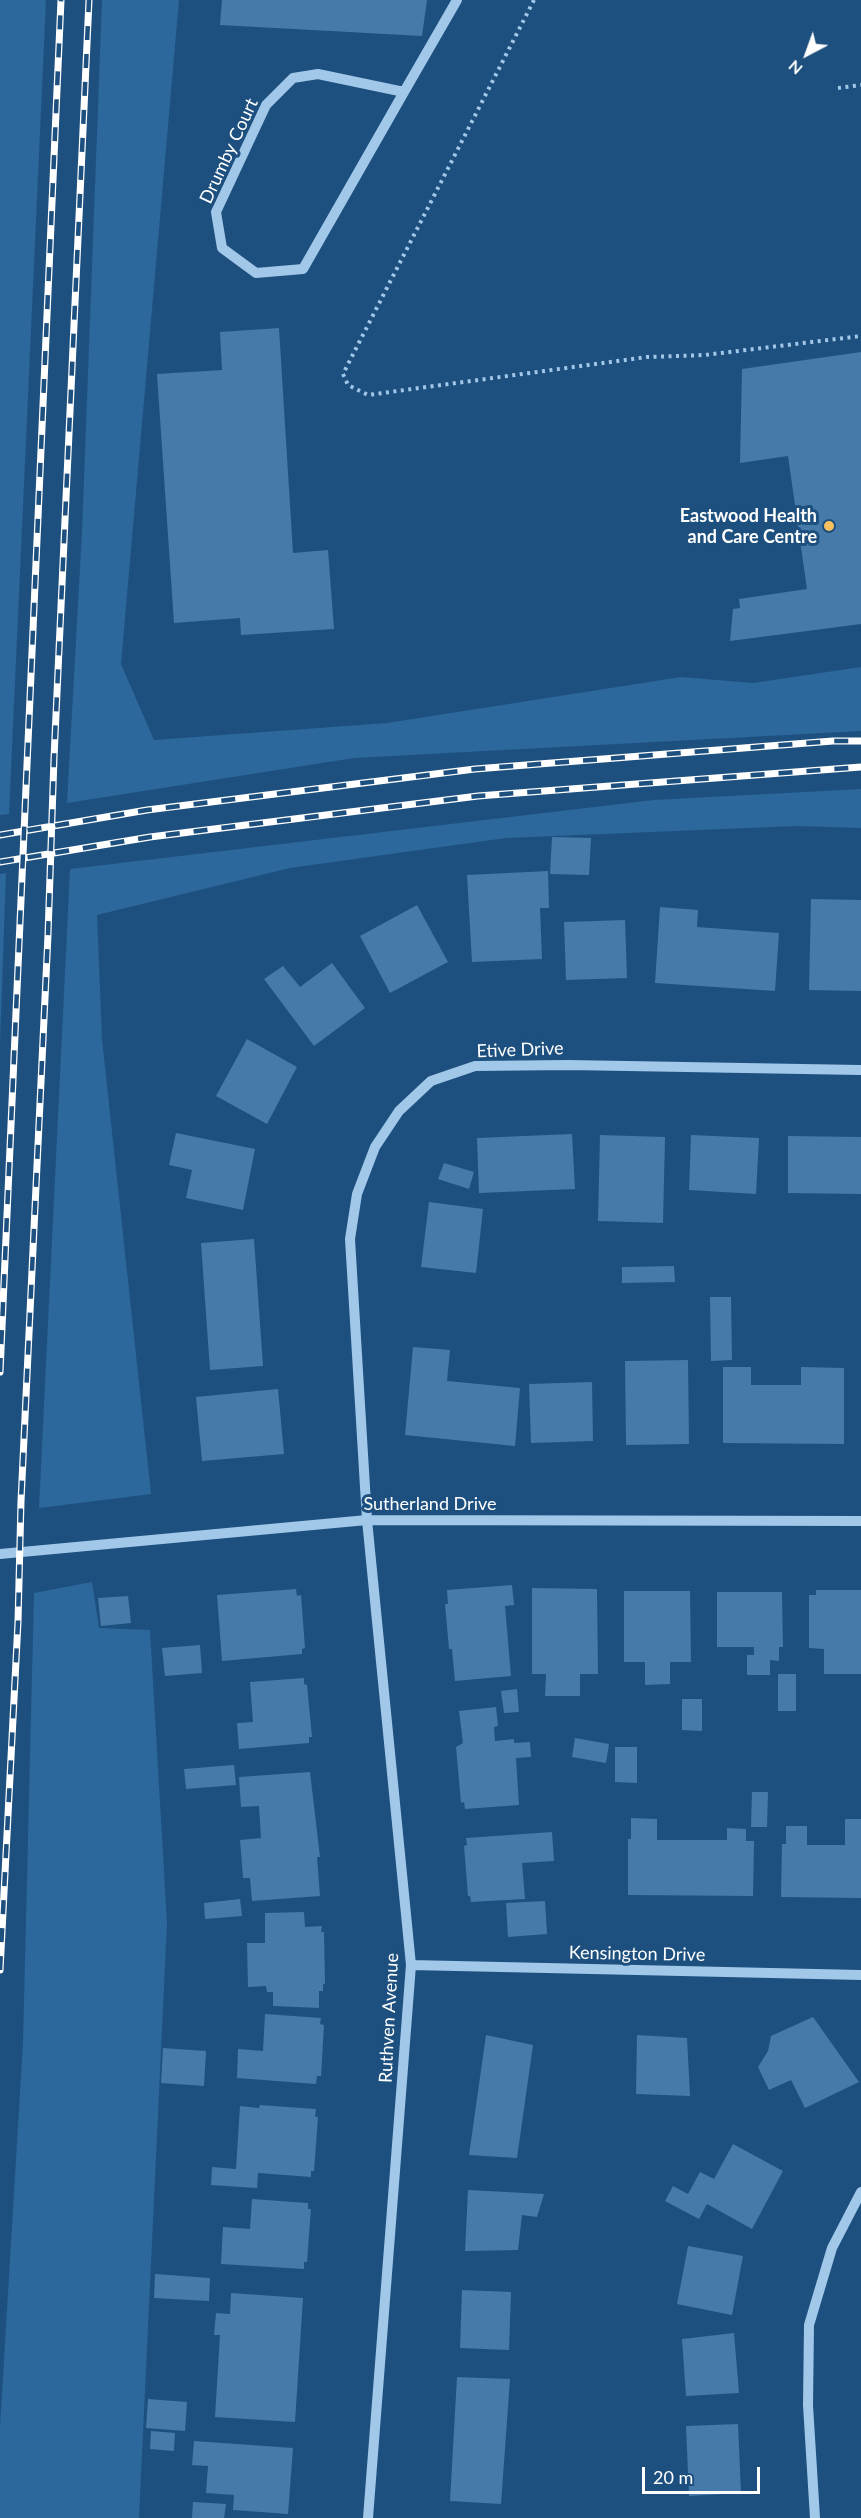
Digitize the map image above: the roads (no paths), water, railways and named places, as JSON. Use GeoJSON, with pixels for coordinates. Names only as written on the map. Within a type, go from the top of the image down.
{"type":"FeatureCollection","features":[{"type":"Feature","properties":{"kind":"street","name":"Drumby Court"},"geometry":{"type":"LineString","coordinates":[[404,93],[318,74],[292,78],[266,105],[216,212],[222,248],[256,273],[303,268],[404,93],[457,0]]}},
{"type":"Feature","properties":{"kind":"street","name":"Etive Drive"},"geometry":{"type":"LineString","coordinates":[[367,1520],[350,1239],[357,1194],[375,1147],[399,1111],[431,1081],[475,1066],[568,1065],[861,1070]]}},
{"type":"Feature","properties":{"kind":"street","name":"Sutherland Drive"},"geometry":{"type":"LineString","coordinates":[[0,1554],[367,1520],[861,1521]]}},
{"type":"Feature","properties":{"kind":"street","name":"Ruthven Avenue"},"geometry":{"type":"LineString","coordinates":[[367,1520],[411,1965],[368,2518]]}},
{"type":"Feature","properties":{"kind":"street","name":"Kensington Drive"},"geometry":{"type":"LineString","coordinates":[[411,1965],[861,1976]]}},
{"type":"Feature","properties":{"kind":"street"},"geometry":{"type":"LineString","coordinates":[[815,2518],[808,2404],[809,2325],[832,2248],[861,2192]]}},
{"type":"Feature","properties":{"kind":"railway"},"geometry":{"type":"LineString","coordinates":[[0,1372],[61,0]]}},
{"type":"Feature","properties":{"kind":"railway"},"geometry":{"type":"LineString","coordinates":[[0,1970],[18,1622],[21,1501],[89,0]]}},
{"type":"Feature","properties":{"kind":"railway"},"geometry":{"type":"LineString","coordinates":[[0,835],[147,810],[475,769],[833,741],[861,741]]}},
{"type":"Feature","properties":{"kind":"railway"},"geometry":{"type":"LineString","coordinates":[[0,862],[150,837],[478,796],[861,767]]}},
{"type":"Feature","properties":{"kind":"place","name":"Eastwood Health and Care Centre"},"geometry":{"type":"Point","coordinates":[829,526]}}]}
